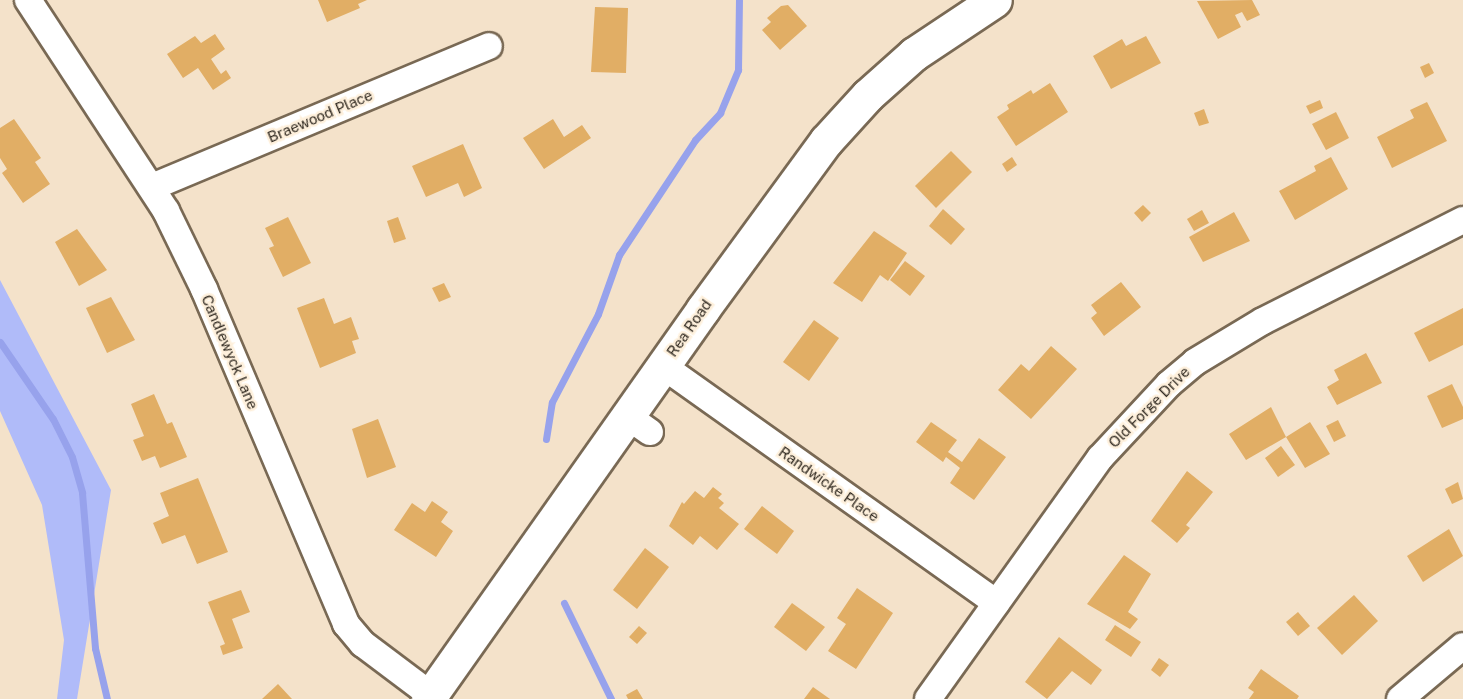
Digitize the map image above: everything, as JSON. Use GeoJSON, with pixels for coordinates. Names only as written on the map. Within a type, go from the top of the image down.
{"type":"FeatureCollection","features":[{"type":"Feature","properties":{"kind":"main road","name":"Rea Road"},"geometry":{"type":"LineString","coordinates":[[429,697],[639,424],[663,366],[846,117],[914,54],[995,0]]}},
{"type":"Feature","properties":{"kind":"street","name":"Candlewyck Lane"},"geometry":{"type":"LineString","coordinates":[[28,0],[152,187],[204,289],[346,624],[363,644],[429,697]]}},
{"type":"Feature","properties":{"kind":"street","name":"Braewood Place"},"geometry":{"type":"LineString","coordinates":[[152,187],[489,46]]}},
{"type":"Feature","properties":{"kind":"street","name":"Old Forge Drive"},"geometry":{"type":"LineString","coordinates":[[928,699],[1100,458],[1195,362],[1263,321],[1463,220]]}},
{"type":"Feature","properties":{"kind":"street","name":"Randwicke Place"},"geometry":{"type":"LineString","coordinates":[[663,366],[996,603]]}},
{"type":"Feature","properties":{"kind":"street"},"geometry":{"type":"LineString","coordinates":[[1400,699],[1463,646]]}},
{"type":"Feature","properties":{"kind":"shaded area"},"geometry":{"type":"Polygon","coordinates":[[[0,280],[111,490],[77,699],[57,699],[64,640],[42,505],[0,411],[0,280]]]}},
{"type":"Feature","properties":{"kind":"building"},"geometry":{"type":"Polygon","coordinates":[[[318,0],[367,0],[358,4],[360,8],[327,22],[318,0]]]}},
{"type":"Feature","properties":{"kind":"building"},"geometry":{"type":"Polygon","coordinates":[[[1252,0],[1260,15],[1247,21],[1242,12],[1235,15],[1241,27],[1218,39],[1197,1],[1252,0]]]}},
{"type":"Feature","properties":{"kind":"building"},"geometry":{"type":"Polygon","coordinates":[[[788,5],[807,26],[780,50],[762,30],[771,22],[767,18],[781,6],[788,5]]]}},
{"type":"Feature","properties":{"kind":"building"},"geometry":{"type":"Polygon","coordinates":[[[595,7],[628,8],[626,73],[591,72],[595,7]]]}},
{"type":"Feature","properties":{"kind":"building"},"geometry":{"type":"Polygon","coordinates":[[[215,34],[225,49],[211,59],[221,74],[226,70],[231,78],[213,90],[198,68],[183,78],[167,54],[195,36],[201,43],[215,34]]]}},
{"type":"Feature","properties":{"kind":"building"},"geometry":{"type":"Polygon","coordinates":[[[1146,36],[1161,63],[1111,89],[1093,56],[1122,39],[1126,46],[1146,36]]]}},
{"type":"Feature","properties":{"kind":"building"},"geometry":{"type":"Polygon","coordinates":[[[1429,63],[1434,73],[1425,78],[1420,67],[1429,63]]]}},
{"type":"Feature","properties":{"kind":"building"},"geometry":{"type":"Polygon","coordinates":[[[1050,83],[1068,112],[1016,146],[997,117],[1009,109],[1007,105],[1031,90],[1033,94],[1050,83]]]}},
{"type":"Feature","properties":{"kind":"building"},"geometry":{"type":"Polygon","coordinates":[[[1320,100],[1323,108],[1310,114],[1306,106],[1320,100]]]}},
{"type":"Feature","properties":{"kind":"building"},"geometry":{"type":"Polygon","coordinates":[[[1427,102],[1447,141],[1392,168],[1377,137],[1414,118],[1410,110],[1427,102]]]}},
{"type":"Feature","properties":{"kind":"building"},"geometry":{"type":"Polygon","coordinates":[[[1204,109],[1209,123],[1199,126],[1194,113],[1204,109]]]}},
{"type":"Feature","properties":{"kind":"building"},"geometry":{"type":"Polygon","coordinates":[[[1336,112],[1349,138],[1326,150],[1312,124],[1336,112]]]}},
{"type":"Feature","properties":{"kind":"building"},"geometry":{"type":"Polygon","coordinates":[[[14,119],[41,158],[35,162],[50,184],[23,203],[2,173],[7,169],[0,158],[0,128],[14,119]]]}},
{"type":"Feature","properties":{"kind":"building"},"geometry":{"type":"Polygon","coordinates":[[[553,119],[564,137],[582,125],[591,138],[544,169],[523,138],[553,119]]]}},
{"type":"Feature","properties":{"kind":"building"},"geometry":{"type":"Polygon","coordinates":[[[463,144],[482,188],[464,197],[458,183],[426,197],[412,166],[463,144]]]}},
{"type":"Feature","properties":{"kind":"building"},"geometry":{"type":"Polygon","coordinates":[[[951,151],[972,172],[936,208],[915,186],[951,151]]]}},
{"type":"Feature","properties":{"kind":"building"},"geometry":{"type":"Polygon","coordinates":[[[1012,157],[1017,165],[1007,172],[1002,164],[1012,157]]]}},
{"type":"Feature","properties":{"kind":"building"},"geometry":{"type":"Polygon","coordinates":[[[1331,157],[1348,189],[1295,220],[1279,191],[1316,171],[1314,166],[1331,157]]]}},
{"type":"Feature","properties":{"kind":"building"},"geometry":{"type":"Polygon","coordinates":[[[1143,205],[1151,213],[1142,222],[1134,213],[1143,205]]]}},
{"type":"Feature","properties":{"kind":"building"},"geometry":{"type":"Polygon","coordinates":[[[943,209],[965,229],[951,245],[929,226],[943,209]]]}},
{"type":"Feature","properties":{"kind":"building"},"geometry":{"type":"Polygon","coordinates":[[[1202,210],[1209,223],[1194,231],[1187,219],[1202,210]]]}},
{"type":"Feature","properties":{"kind":"building"},"geometry":{"type":"Polygon","coordinates":[[[1234,212],[1250,241],[1203,262],[1189,237],[1234,212]]]}},
{"type":"Feature","properties":{"kind":"building"},"geometry":{"type":"Polygon","coordinates":[[[288,217],[311,263],[283,277],[269,248],[274,246],[265,228],[288,217]]]}},
{"type":"Feature","properties":{"kind":"building"},"geometry":{"type":"Polygon","coordinates":[[[398,217],[406,239],[394,243],[387,221],[398,217]]]}},
{"type":"Feature","properties":{"kind":"building"},"geometry":{"type":"Polygon","coordinates":[[[77,229],[107,270],[79,286],[55,242],[77,229]]]}},
{"type":"Feature","properties":{"kind":"building"},"geometry":{"type":"Polygon","coordinates":[[[874,231],[907,253],[888,281],[880,275],[862,302],[833,283],[874,231]]]}},
{"type":"Feature","properties":{"kind":"building"},"geometry":{"type":"Polygon","coordinates":[[[905,261],[925,276],[910,296],[890,280],[905,261]]]}},
{"type":"Feature","properties":{"kind":"building"},"geometry":{"type":"Polygon","coordinates":[[[1121,282],[1141,307],[1104,336],[1091,318],[1097,313],[1091,305],[1121,282]]]}},
{"type":"Feature","properties":{"kind":"building"},"geometry":{"type":"Polygon","coordinates":[[[444,283],[451,297],[439,302],[432,288],[444,283]]]}},
{"type":"Feature","properties":{"kind":"building"},"geometry":{"type":"Polygon","coordinates":[[[111,297],[135,340],[107,353],[86,308],[111,297]]]}},
{"type":"Feature","properties":{"kind":"building"},"geometry":{"type":"Polygon","coordinates":[[[324,298],[334,324],[351,317],[359,339],[352,341],[356,353],[320,368],[297,308],[324,298]]]}},
{"type":"Feature","properties":{"kind":"building"},"geometry":{"type":"Polygon","coordinates":[[[1463,308],[1463,345],[1429,362],[1414,333],[1463,308]]]}},
{"type":"Feature","properties":{"kind":"building"},"geometry":{"type":"Polygon","coordinates":[[[814,320],[839,338],[809,381],[783,362],[814,320]]]}},
{"type":"Feature","properties":{"kind":"building"},"geometry":{"type":"Polygon","coordinates":[[[1051,346],[1077,369],[1031,419],[998,390],[1021,364],[1029,371],[1051,346]]]}},
{"type":"Feature","properties":{"kind":"building"},"geometry":{"type":"Polygon","coordinates":[[[1366,353],[1382,383],[1337,405],[1327,387],[1339,380],[1334,370],[1366,353]]]}},
{"type":"Feature","properties":{"kind":"building"},"geometry":{"type":"Polygon","coordinates":[[[1452,384],[1463,407],[1463,419],[1442,428],[1427,396],[1452,384]]]}},
{"type":"Feature","properties":{"kind":"building"},"geometry":{"type":"Polygon","coordinates":[[[154,394],[167,424],[172,422],[187,457],[160,468],[155,456],[142,461],[133,440],[144,436],[131,404],[154,394]]]}},
{"type":"Feature","properties":{"kind":"building"},"geometry":{"type":"Polygon","coordinates":[[[1271,407],[1286,437],[1246,460],[1229,434],[1271,407]]]}},
{"type":"Feature","properties":{"kind":"building"},"geometry":{"type":"Polygon","coordinates":[[[378,419],[396,467],[367,478],[352,429],[378,419]]]}},
{"type":"Feature","properties":{"kind":"building"},"geometry":{"type":"Polygon","coordinates":[[[1338,420],[1346,436],[1334,442],[1326,426],[1338,420]]]}},
{"type":"Feature","properties":{"kind":"building"},"geometry":{"type":"Polygon","coordinates":[[[931,422],[957,440],[948,452],[962,462],[979,438],[1006,457],[974,500],[950,483],[960,468],[946,457],[943,462],[916,442],[931,422]]]}},
{"type":"Feature","properties":{"kind":"building"},"geometry":{"type":"Polygon","coordinates":[[[1310,422],[1330,454],[1305,468],[1286,437],[1310,422]]]}},
{"type":"Feature","properties":{"kind":"building"},"geometry":{"type":"Polygon","coordinates":[[[1281,446],[1295,465],[1278,477],[1265,458],[1281,446]]]}},
{"type":"Feature","properties":{"kind":"building"},"geometry":{"type":"Polygon","coordinates":[[[1187,471],[1213,492],[1186,525],[1190,528],[1177,543],[1151,521],[1187,471]]]}},
{"type":"Feature","properties":{"kind":"building"},"geometry":{"type":"Polygon","coordinates":[[[198,478],[228,552],[197,564],[185,535],[162,544],[153,523],[169,516],[160,493],[198,478]]]}},
{"type":"Feature","properties":{"kind":"building"},"geometry":{"type":"Polygon","coordinates":[[[1458,482],[1463,499],[1452,504],[1445,489],[1458,482]]]}},
{"type":"Feature","properties":{"kind":"building"},"geometry":{"type":"Polygon","coordinates":[[[713,487],[722,494],[718,498],[724,503],[719,508],[739,524],[717,550],[700,536],[693,545],[669,526],[682,502],[684,504],[695,491],[704,498],[713,487]]]}},
{"type":"Feature","properties":{"kind":"building"},"geometry":{"type":"Polygon","coordinates":[[[432,501],[448,512],[441,522],[453,531],[436,557],[394,530],[412,503],[425,512],[432,501]]]}},
{"type":"Feature","properties":{"kind":"building"},"geometry":{"type":"Polygon","coordinates":[[[762,506],[794,531],[777,554],[744,529],[762,506]]]}},
{"type":"Feature","properties":{"kind":"building"},"geometry":{"type":"Polygon","coordinates":[[[1449,529],[1463,556],[1423,582],[1407,556],[1449,529]]]}},
{"type":"Feature","properties":{"kind":"building"},"geometry":{"type":"Polygon","coordinates":[[[645,548],[669,567],[637,609],[613,590],[645,548]]]}},
{"type":"Feature","properties":{"kind":"building"},"geometry":{"type":"Polygon","coordinates":[[[1124,555],[1151,574],[1128,612],[1138,619],[1130,629],[1087,604],[1124,555]]]}},
{"type":"Feature","properties":{"kind":"building"},"geometry":{"type":"Polygon","coordinates":[[[857,588],[893,613],[856,669],[828,651],[846,624],[837,618],[857,588]]]}},
{"type":"Feature","properties":{"kind":"building"},"geometry":{"type":"Polygon","coordinates":[[[241,590],[250,612],[232,619],[243,648],[223,655],[220,646],[225,644],[208,602],[241,590]]]}},
{"type":"Feature","properties":{"kind":"building"},"geometry":{"type":"Polygon","coordinates":[[[1354,595],[1378,621],[1342,655],[1317,628],[1354,595]]]}},
{"type":"Feature","properties":{"kind":"building"},"geometry":{"type":"Polygon","coordinates":[[[792,603],[825,627],[806,651],[774,627],[792,603]]]}},
{"type":"Feature","properties":{"kind":"building"},"geometry":{"type":"Polygon","coordinates":[[[1298,612],[1310,626],[1298,636],[1286,622],[1298,612]]]}},
{"type":"Feature","properties":{"kind":"building"},"geometry":{"type":"Polygon","coordinates":[[[1115,625],[1141,642],[1131,657],[1105,640],[1115,625]]]}},
{"type":"Feature","properties":{"kind":"building"},"geometry":{"type":"Polygon","coordinates":[[[639,626],[647,633],[637,644],[629,637],[639,626]]]}},
{"type":"Feature","properties":{"kind":"building"},"geometry":{"type":"Polygon","coordinates":[[[1059,637],[1102,670],[1091,685],[1072,671],[1047,699],[1025,682],[1059,637]]]}},
{"type":"Feature","properties":{"kind":"building"},"geometry":{"type":"Polygon","coordinates":[[[1159,658],[1169,665],[1160,677],[1151,670],[1159,658]]]}},
{"type":"Feature","properties":{"kind":"building"},"geometry":{"type":"Polygon","coordinates":[[[1261,669],[1299,696],[1297,699],[1249,699],[1254,692],[1248,688],[1261,669]]]}},
{"type":"Feature","properties":{"kind":"building"},"geometry":{"type":"Polygon","coordinates":[[[278,684],[292,699],[262,699],[278,684]]]}},
{"type":"Feature","properties":{"kind":"building"},"geometry":{"type":"Polygon","coordinates":[[[813,687],[830,699],[804,699],[813,687]]]}},
{"type":"Feature","properties":{"kind":"building"},"geometry":{"type":"Polygon","coordinates":[[[637,689],[643,699],[628,699],[626,695],[637,689]]]}},
{"type":"Feature","properties":{"kind":"waterway"},"geometry":{"type":"LineString","coordinates":[[546,439],[552,402],[598,314],[619,255],[695,140],[720,113],[738,70],[739,0]]}},
{"type":"Feature","properties":{"kind":"waterway"},"geometry":{"type":"LineString","coordinates":[[0,342],[53,419],[72,457],[82,493],[95,648],[107,699]]}},
{"type":"Feature","properties":{"kind":"waterway"},"geometry":{"type":"LineString","coordinates":[[564,603],[611,699]]}}]}
